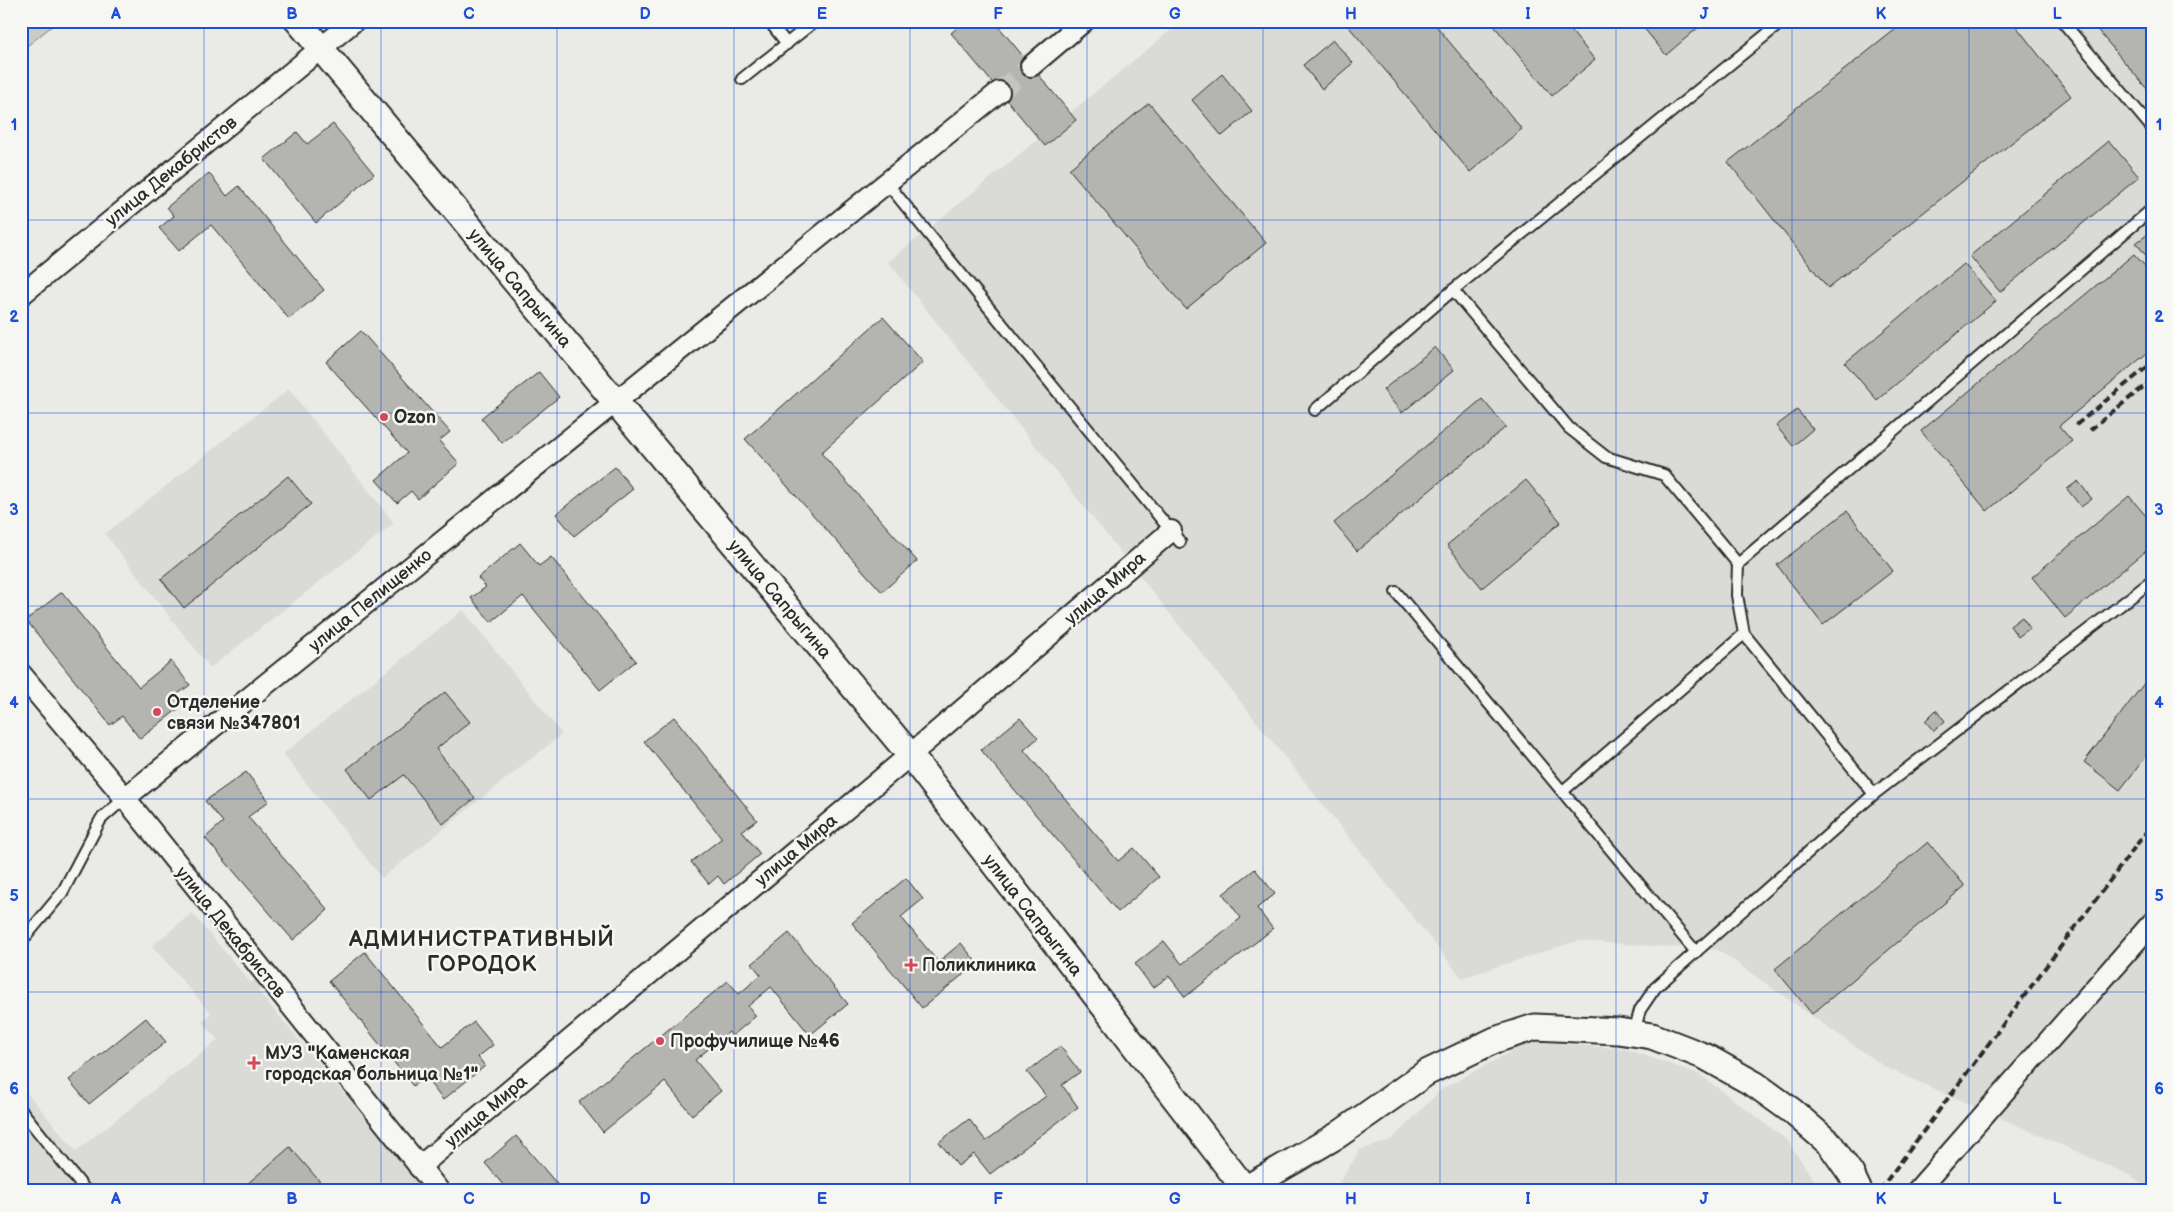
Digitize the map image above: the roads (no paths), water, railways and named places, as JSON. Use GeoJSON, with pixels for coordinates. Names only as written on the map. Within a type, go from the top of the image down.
{"type":"FeatureCollection","features":[{"type":"Feature","properties":{"kind":"street","name":"улица Сапрыгина"},"geometry":{"type":"LineString","coordinates":[[298,21],[351,87],[910,755],[1245,1190]]}},
{"type":"Feature","properties":{"kind":"street","name":"улица Декабристов"},"geometry":{"type":"LineString","coordinates":[[21,295],[354,21]]}},
{"type":"Feature","properties":{"kind":"street"},"geometry":{"type":"LineString","coordinates":[[1031,66],[1084,21]]}},
{"type":"Feature","properties":{"kind":"street","name":"улица Пелищенко"},"geometry":{"type":"LineString","coordinates":[[124,798],[999,92]]}},
{"type":"Feature","properties":{"kind":"street","name":"улица Мира"},"geometry":{"type":"LineString","coordinates":[[419,1167],[910,755],[1176,536]]}},
{"type":"Feature","properties":{"kind":"street","name":"улица Декабристов"},"geometry":{"type":"LineString","coordinates":[[21,674],[124,798],[440,1191]]}},
{"type":"Feature","properties":{"kind":"street"},"geometry":{"type":"LineString","coordinates":[[1917,1191],[2152,923]]}},
{"type":"Feature","properties":{"kind":"street"},"geometry":{"type":"LineString","coordinates":[[1245,1190],[1338,1135],[1426,1074],[1495,1040],[1535,1027],[1634,1033],[1652,1036],[1706,1057],[1756,1085],[1792,1111],[1830,1144],[1859,1191]]}},
{"type":"Feature","properties":{"kind":"lane"},"geometry":{"type":"LineString","coordinates":[[769,21],[787,44]]}},
{"type":"Feature","properties":{"kind":"lane"},"geometry":{"type":"LineString","coordinates":[[742,79],[815,21]]}},
{"type":"Feature","properties":{"kind":"lane"},"geometry":{"type":"LineString","coordinates":[[1315,410],[1453,290],[1783,21]]}},
{"type":"Feature","properties":{"kind":"lane"},"geometry":{"type":"LineString","coordinates":[[2062,21],[2152,128]]}},
{"type":"Feature","properties":{"kind":"lane"},"geometry":{"type":"LineString","coordinates":[[887,182],[1176,536]]}},
{"type":"Feature","properties":{"kind":"lane"},"geometry":{"type":"LineString","coordinates":[[1738,564],[2152,209]]}},
{"type":"Feature","properties":{"kind":"lane"},"geometry":{"type":"LineString","coordinates":[[1453,290],[1569,428],[1606,458],[1664,475],[1738,564],[1737,595],[1744,634],[1874,794]]}},
{"type":"Feature","properties":{"kind":"lane"},"geometry":{"type":"LineString","coordinates":[[1634,1033],[1640,1010],[1656,988],[1874,794],[2152,581]]}},
{"type":"Feature","properties":{"kind":"lane"},"geometry":{"type":"LineString","coordinates":[[1396,592],[1696,952]]}},
{"type":"Feature","properties":{"kind":"lane"},"geometry":{"type":"LineString","coordinates":[[1563,791],[1744,634]]}},
{"type":"Feature","properties":{"kind":"lane"},"geometry":{"type":"LineString","coordinates":[[21,942],[62,893],[101,819],[124,798]]}},
{"type":"Feature","properties":{"kind":"lane"},"geometry":{"type":"LineString","coordinates":[[21,1110],[86,1191]]}},
{"type":"Feature","properties":{"kind":"tunnel"},"geometry":{"type":"LineString","coordinates":[[999,92],[1031,66]]}},
{"type":"Feature","properties":{"kind":"railway"},"geometry":{"type":"LineString","coordinates":[[2076,425],[2152,363]]}},
{"type":"Feature","properties":{"kind":"railway"},"geometry":{"type":"LineString","coordinates":[[2090,430],[2152,380]]}},
{"type":"Feature","properties":{"kind":"railway"},"geometry":{"type":"LineString","coordinates":[[1879,1191],[2152,824]]}},
{"type":"Feature","properties":{"kind":"place","name":"Ozon"},"geometry":{"type":"Point","coordinates":[384,417]}},
{"type":"Feature","properties":{"kind":"place","name":"Отделение связи №347801"},"geometry":{"type":"Point","coordinates":[157,712]}},
{"type":"Feature","properties":{"kind":"place","name":"Поликлиника"},"geometry":{"type":"Point","coordinates":[911,965]}},
{"type":"Feature","properties":{"kind":"place","name":"Профучилище №46"},"geometry":{"type":"Point","coordinates":[660,1041]}},
{"type":"Feature","properties":{"kind":"place","name":"МУЗ \"Каменская городская больница №1\""},"geometry":{"type":"Point","coordinates":[254,1063]}},
{"type":"Feature","properties":{"kind":"district","name":"АДМИНИСТРАТИВНЫЙ ГОРОДОК"},"geometry":{"type":"Point","coordinates":[482,950]}}]}
